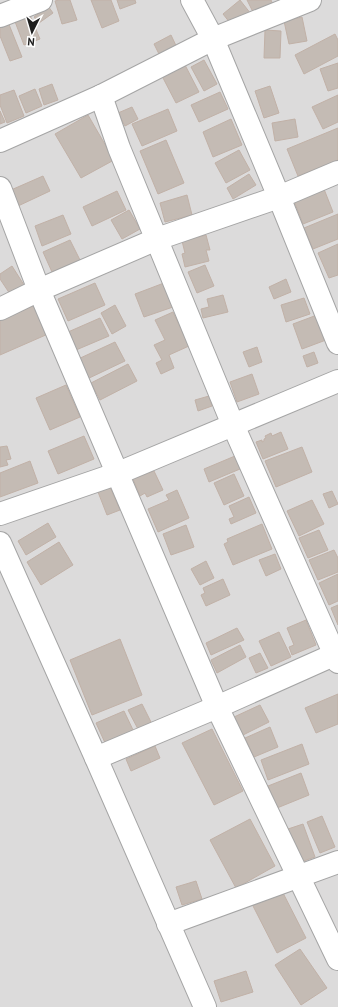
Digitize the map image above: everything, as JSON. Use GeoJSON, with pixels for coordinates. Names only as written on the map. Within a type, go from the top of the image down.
{"type":"FeatureCollection","features":[{"type":"Feature","properties":{"kind":"street"},"geometry":{"type":"LineString","coordinates":[[0,16],[41,0]]}},
{"type":"Feature","properties":{"kind":"street"},"geometry":{"type":"LineString","coordinates":[[192,0],[213,39],[338,343]]}},
{"type":"Feature","properties":{"kind":"street"},"geometry":{"type":"LineString","coordinates":[[0,141],[101,96],[213,39],[310,0]]}},
{"type":"Feature","properties":{"kind":"street"},"geometry":{"type":"LineString","coordinates":[[96,758],[337,657],[233,425],[119,148],[101,96]]}},
{"type":"Feature","properties":{"kind":"street"},"geometry":{"type":"LineString","coordinates":[[0,309],[39,290],[157,239],[279,197],[338,172]]}},
{"type":"Feature","properties":{"kind":"street"},"geometry":{"type":"LineString","coordinates":[[0,188],[39,290],[116,474],[217,707],[338,959]]}},
{"type":"Feature","properties":{"kind":"street"},"geometry":{"type":"LineString","coordinates":[[0,514],[116,474],[338,381]]}},
{"type":"Feature","properties":{"kind":"street"},"geometry":{"type":"LineString","coordinates":[[0,543],[205,1007]]}},
{"type":"Feature","properties":{"kind":"street"},"geometry":{"type":"LineString","coordinates":[[168,924],[338,862]]}},
{"type":"Feature","properties":{"kind":"shaded area"},"geometry":{"type":"Polygon","coordinates":[[[0,0],[338,0],[338,1007],[0,1007],[0,0]]]}},
{"type":"Feature","properties":{"kind":"building"},"geometry":{"type":"Polygon","coordinates":[[[70,0],[77,20],[62,24],[55,1],[70,0]]]}},
{"type":"Feature","properties":{"kind":"building"},"geometry":{"type":"Polygon","coordinates":[[[91,0],[111,0],[119,21],[102,28],[91,0]]]}},
{"type":"Feature","properties":{"kind":"building"},"geometry":{"type":"Polygon","coordinates":[[[117,0],[135,0],[136,3],[120,9],[117,0]]]}},
{"type":"Feature","properties":{"kind":"building"},"geometry":{"type":"Polygon","coordinates":[[[240,0],[251,14],[234,28],[223,14],[240,0]]]}},
{"type":"Feature","properties":{"kind":"building"},"geometry":{"type":"Polygon","coordinates":[[[247,0],[271,0],[275,9],[256,18],[247,0]]]}},
{"type":"Feature","properties":{"kind":"building"},"geometry":{"type":"Polygon","coordinates":[[[48,6],[53,13],[39,23],[34,17],[48,6]]]}},
{"type":"Feature","properties":{"kind":"building"},"geometry":{"type":"Polygon","coordinates":[[[29,13],[40,39],[24,45],[14,19],[29,13]]]}},
{"type":"Feature","properties":{"kind":"building"},"geometry":{"type":"Polygon","coordinates":[[[302,17],[307,41],[289,44],[284,21],[302,17]]]}},
{"type":"Feature","properties":{"kind":"building"},"geometry":{"type":"Polygon","coordinates":[[[8,22],[22,57],[10,61],[0,36],[0,25],[8,22]]]}},
{"type":"Feature","properties":{"kind":"building"},"geometry":{"type":"Polygon","coordinates":[[[265,30],[281,31],[280,58],[264,58],[265,30]]]}},
{"type":"Feature","properties":{"kind":"building"},"geometry":{"type":"Polygon","coordinates":[[[335,34],[338,40],[338,56],[304,74],[295,55],[335,34]]]}},
{"type":"Feature","properties":{"kind":"building"},"geometry":{"type":"Polygon","coordinates":[[[171,35],[179,52],[162,60],[154,44],[171,35]]]}},
{"type":"Feature","properties":{"kind":"building"},"geometry":{"type":"Polygon","coordinates":[[[204,60],[217,84],[204,91],[191,67],[204,60]]]}},
{"type":"Feature","properties":{"kind":"building"},"geometry":{"type":"Polygon","coordinates":[[[338,63],[338,88],[328,91],[320,69],[338,63]]]}},
{"type":"Feature","properties":{"kind":"building"},"geometry":{"type":"Polygon","coordinates":[[[185,65],[199,92],[176,103],[162,76],[185,65]]]}},
{"type":"Feature","properties":{"kind":"building"},"geometry":{"type":"Polygon","coordinates":[[[52,84],[58,100],[44,105],[39,89],[52,84]]]}},
{"type":"Feature","properties":{"kind":"building"},"geometry":{"type":"Polygon","coordinates":[[[270,86],[279,113],[264,118],[255,91],[270,86]]]}},
{"type":"Feature","properties":{"kind":"building"},"geometry":{"type":"Polygon","coordinates":[[[35,89],[42,106],[26,113],[19,96],[35,89]]]}},
{"type":"Feature","properties":{"kind":"building"},"geometry":{"type":"Polygon","coordinates":[[[14,90],[24,116],[7,123],[0,105],[0,95],[14,90]]]}},
{"type":"Feature","properties":{"kind":"building"},"geometry":{"type":"Polygon","coordinates":[[[220,92],[228,109],[199,122],[191,105],[220,92]]]}},
{"type":"Feature","properties":{"kind":"building"},"geometry":{"type":"Polygon","coordinates":[[[338,95],[338,122],[323,129],[312,107],[338,95]]]}},
{"type":"Feature","properties":{"kind":"building"},"geometry":{"type":"Polygon","coordinates":[[[132,107],[138,119],[125,126],[118,113],[132,107]]]}},
{"type":"Feature","properties":{"kind":"building"},"geometry":{"type":"Polygon","coordinates":[[[168,109],[177,131],[142,146],[132,124],[168,109]]]}},
{"type":"Feature","properties":{"kind":"building"},"geometry":{"type":"Polygon","coordinates":[[[0,111],[5,122],[0,124],[0,111]]]}},
{"type":"Feature","properties":{"kind":"building"},"geometry":{"type":"Polygon","coordinates":[[[88,115],[114,160],[81,178],[55,134],[88,115]]]}},
{"type":"Feature","properties":{"kind":"building"},"geometry":{"type":"Polygon","coordinates":[[[231,119],[242,145],[213,157],[203,132],[231,119]]]}},
{"type":"Feature","properties":{"kind":"building"},"geometry":{"type":"Polygon","coordinates":[[[295,119],[298,137],[275,141],[272,123],[295,119]]]}},
{"type":"Feature","properties":{"kind":"building"},"geometry":{"type":"Polygon","coordinates":[[[338,128],[338,160],[298,176],[287,149],[338,128]]]}},
{"type":"Feature","properties":{"kind":"building"},"geometry":{"type":"Polygon","coordinates":[[[166,140],[184,183],[158,194],[140,151],[166,140]]]}},
{"type":"Feature","properties":{"kind":"building"},"geometry":{"type":"Polygon","coordinates":[[[239,150],[250,170],[226,183],[215,163],[239,150]]]}},
{"type":"Feature","properties":{"kind":"building"},"geometry":{"type":"Polygon","coordinates":[[[249,174],[256,185],[233,199],[227,188],[249,174]]]}},
{"type":"Feature","properties":{"kind":"building"},"geometry":{"type":"Polygon","coordinates":[[[43,176],[50,191],[18,206],[11,190],[43,176]]]}},
{"type":"Feature","properties":{"kind":"building"},"geometry":{"type":"Polygon","coordinates":[[[322,184],[333,212],[303,224],[292,196],[322,184]]]}},
{"type":"Feature","properties":{"kind":"building"},"geometry":{"type":"Polygon","coordinates":[[[117,191],[126,210],[92,226],[83,207],[117,191]]]}},
{"type":"Feature","properties":{"kind":"building"},"geometry":{"type":"Polygon","coordinates":[[[187,195],[192,215],[165,222],[160,203],[187,195]]]}},
{"type":"Feature","properties":{"kind":"building"},"geometry":{"type":"Polygon","coordinates":[[[129,210],[140,229],[122,239],[111,220],[129,210]]]}},
{"type":"Feature","properties":{"kind":"building"},"geometry":{"type":"Polygon","coordinates":[[[338,214],[338,239],[313,249],[304,228],[338,214]]]}},
{"type":"Feature","properties":{"kind":"building"},"geometry":{"type":"Polygon","coordinates":[[[63,215],[71,234],[42,246],[35,226],[63,215]]]}},
{"type":"Feature","properties":{"kind":"building"},"geometry":{"type":"Polygon","coordinates":[[[206,235],[210,250],[206,250],[209,261],[185,267],[182,254],[185,253],[182,241],[206,235]]]}},
{"type":"Feature","properties":{"kind":"building"},"geometry":{"type":"Polygon","coordinates":[[[70,240],[80,260],[52,272],[43,252],[70,240]]]}},
{"type":"Feature","properties":{"kind":"building"},"geometry":{"type":"Polygon","coordinates":[[[338,244],[338,275],[329,278],[318,253],[338,244]]]}},
{"type":"Feature","properties":{"kind":"building"},"geometry":{"type":"Polygon","coordinates":[[[205,265],[214,286],[197,293],[188,272],[205,265]]]}},
{"type":"Feature","properties":{"kind":"building"},"geometry":{"type":"Polygon","coordinates":[[[12,266],[24,285],[10,294],[0,279],[0,274],[12,266]]]}},
{"type":"Feature","properties":{"kind":"building"},"geometry":{"type":"Polygon","coordinates":[[[286,279],[291,292],[274,299],[269,287],[286,279]]]}},
{"type":"Feature","properties":{"kind":"building"},"geometry":{"type":"Polygon","coordinates":[[[95,283],[105,305],[68,321],[58,299],[95,283]]]}},
{"type":"Feature","properties":{"kind":"building"},"geometry":{"type":"Polygon","coordinates":[[[164,283],[173,307],[144,317],[135,294],[164,283]]]}},
{"type":"Feature","properties":{"kind":"building"},"geometry":{"type":"Polygon","coordinates":[[[223,295],[228,312],[203,318],[201,309],[209,307],[207,299],[223,295]]]}},
{"type":"Feature","properties":{"kind":"building"},"geometry":{"type":"Polygon","coordinates":[[[304,298],[310,314],[286,322],[281,305],[304,298]]]}},
{"type":"Feature","properties":{"kind":"building"},"geometry":{"type":"Polygon","coordinates":[[[36,305],[48,334],[0,355],[0,320],[36,305]]]}},
{"type":"Feature","properties":{"kind":"building"},"geometry":{"type":"Polygon","coordinates":[[[115,305],[126,326],[112,334],[101,313],[115,305]]]}},
{"type":"Feature","properties":{"kind":"building"},"geometry":{"type":"Polygon","coordinates":[[[173,312],[189,346],[169,355],[174,368],[161,374],[156,363],[162,360],[154,345],[165,340],[155,320],[173,312]]]}},
{"type":"Feature","properties":{"kind":"building"},"geometry":{"type":"Polygon","coordinates":[[[317,315],[326,340],[302,349],[293,324],[317,315]]]}},
{"type":"Feature","properties":{"kind":"building"},"geometry":{"type":"Polygon","coordinates":[[[100,318],[109,336],[76,350],[68,332],[100,318]]]}},
{"type":"Feature","properties":{"kind":"building"},"geometry":{"type":"Polygon","coordinates":[[[115,342],[125,361],[85,380],[76,360],[115,342]]]}},
{"type":"Feature","properties":{"kind":"building"},"geometry":{"type":"Polygon","coordinates":[[[257,347],[262,362],[249,367],[243,352],[257,347]]]}},
{"type":"Feature","properties":{"kind":"building"},"geometry":{"type":"Polygon","coordinates":[[[314,352],[318,363],[307,367],[303,356],[314,352]]]}},
{"type":"Feature","properties":{"kind":"building"},"geometry":{"type":"Polygon","coordinates":[[[128,364],[137,381],[100,400],[91,383],[128,364]]]}},
{"type":"Feature","properties":{"kind":"building"},"geometry":{"type":"Polygon","coordinates":[[[252,374],[259,394],[237,402],[230,382],[252,374]]]}},
{"type":"Feature","properties":{"kind":"building"},"geometry":{"type":"Polygon","coordinates":[[[66,385],[80,417],[50,430],[36,398],[66,385]]]}},
{"type":"Feature","properties":{"kind":"building"},"geometry":{"type":"Polygon","coordinates":[[[209,396],[212,406],[198,411],[195,400],[209,396]]]}},
{"type":"Feature","properties":{"kind":"building"},"geometry":{"type":"Polygon","coordinates":[[[281,432],[288,449],[263,459],[256,442],[262,440],[262,442],[264,441],[266,438],[265,436],[271,433],[272,436],[281,432]]]}},
{"type":"Feature","properties":{"kind":"building"},"geometry":{"type":"Polygon","coordinates":[[[84,436],[94,459],[58,474],[48,451],[84,436]]]}},
{"type":"Feature","properties":{"kind":"building"},"geometry":{"type":"Polygon","coordinates":[[[7,446],[11,459],[6,460],[8,465],[0,467],[0,447],[7,446]]]}},
{"type":"Feature","properties":{"kind":"building"},"geometry":{"type":"Polygon","coordinates":[[[302,447],[312,472],[276,487],[265,461],[302,447]]]}},
{"type":"Feature","properties":{"kind":"building"},"geometry":{"type":"Polygon","coordinates":[[[235,456],[240,469],[209,482],[204,469],[235,456]]]}},
{"type":"Feature","properties":{"kind":"building"},"geometry":{"type":"Polygon","coordinates":[[[30,461],[38,483],[0,497],[0,473],[30,461]]]}},
{"type":"Feature","properties":{"kind":"building"},"geometry":{"type":"Polygon","coordinates":[[[154,471],[163,490],[147,497],[145,493],[140,496],[133,479],[154,471]]]}},
{"type":"Feature","properties":{"kind":"building"},"geometry":{"type":"Polygon","coordinates":[[[234,474],[244,496],[224,505],[214,483],[234,474]]]}},
{"type":"Feature","properties":{"kind":"building"},"geometry":{"type":"Polygon","coordinates":[[[110,487],[120,510],[107,515],[98,492],[110,487]]]}},
{"type":"Feature","properties":{"kind":"building"},"geometry":{"type":"Polygon","coordinates":[[[177,490],[189,518],[158,532],[148,509],[169,500],[166,495],[177,490]]]}},
{"type":"Feature","properties":{"kind":"building"},"geometry":{"type":"Polygon","coordinates":[[[332,491],[338,504],[329,508],[323,494],[332,491]]]}},
{"type":"Feature","properties":{"kind":"building"},"geometry":{"type":"Polygon","coordinates":[[[249,497],[256,513],[231,524],[229,519],[234,517],[229,506],[249,497]]]}},
{"type":"Feature","properties":{"kind":"building"},"geometry":{"type":"Polygon","coordinates":[[[312,500],[324,524],[299,536],[287,511],[312,500]]]}},
{"type":"Feature","properties":{"kind":"building"},"geometry":{"type":"Polygon","coordinates":[[[48,523],[56,537],[26,555],[18,541],[48,523]]]}},
{"type":"Feature","properties":{"kind":"building"},"geometry":{"type":"Polygon","coordinates":[[[262,524],[272,549],[233,565],[224,544],[228,542],[227,539],[262,524]]]}},
{"type":"Feature","properties":{"kind":"building"},"geometry":{"type":"Polygon","coordinates":[[[186,525],[194,547],[171,555],[163,534],[186,525]]]}},
{"type":"Feature","properties":{"kind":"building"},"geometry":{"type":"Polygon","coordinates":[[[319,530],[328,550],[308,558],[299,538],[319,530]]]}},
{"type":"Feature","properties":{"kind":"building"},"geometry":{"type":"Polygon","coordinates":[[[59,542],[73,565],[41,585],[27,562],[59,542]]]}},
{"type":"Feature","properties":{"kind":"building"},"geometry":{"type":"Polygon","coordinates":[[[334,550],[338,558],[338,572],[318,580],[309,560],[334,550]]]}},
{"type":"Feature","properties":{"kind":"building"},"geometry":{"type":"Polygon","coordinates":[[[275,554],[281,569],[266,576],[259,560],[275,554]]]}},
{"type":"Feature","properties":{"kind":"building"},"geometry":{"type":"Polygon","coordinates":[[[206,561],[214,578],[200,585],[191,569],[206,561]]]}},
{"type":"Feature","properties":{"kind":"building"},"geometry":{"type":"Polygon","coordinates":[[[338,574],[338,601],[329,605],[319,583],[338,574]]]}},
{"type":"Feature","properties":{"kind":"building"},"geometry":{"type":"Polygon","coordinates":[[[223,579],[230,595],[206,606],[201,595],[205,593],[203,588],[223,579]]]}},
{"type":"Feature","properties":{"kind":"building"},"geometry":{"type":"Polygon","coordinates":[[[338,605],[338,625],[331,608],[338,605]]]}},
{"type":"Feature","properties":{"kind":"building"},"geometry":{"type":"Polygon","coordinates":[[[306,620],[316,645],[292,655],[289,647],[294,645],[287,628],[306,620]]]}},
{"type":"Feature","properties":{"kind":"building"},"geometry":{"type":"Polygon","coordinates":[[[237,628],[244,640],[211,655],[206,643],[237,628]]]}},
{"type":"Feature","properties":{"kind":"building"},"geometry":{"type":"Polygon","coordinates":[[[279,632],[291,657],[271,666],[259,641],[279,632]]]}},
{"type":"Feature","properties":{"kind":"building"},"geometry":{"type":"Polygon","coordinates":[[[120,639],[142,695],[92,715],[70,660],[120,639]]]}},
{"type":"Feature","properties":{"kind":"building"},"geometry":{"type":"Polygon","coordinates":[[[240,645],[246,657],[217,673],[211,660],[240,645]]]}},
{"type":"Feature","properties":{"kind":"building"},"geometry":{"type":"Polygon","coordinates":[[[260,653],[268,668],[256,673],[249,658],[260,653]]]}},
{"type":"Feature","properties":{"kind":"building"},"geometry":{"type":"Polygon","coordinates":[[[338,694],[338,724],[316,733],[305,708],[338,694]]]}},
{"type":"Feature","properties":{"kind":"building"},"geometry":{"type":"Polygon","coordinates":[[[142,704],[151,722],[138,729],[128,710],[142,704]]]}},
{"type":"Feature","properties":{"kind":"building"},"geometry":{"type":"Polygon","coordinates":[[[260,705],[269,722],[243,735],[234,717],[260,705]]]}},
{"type":"Feature","properties":{"kind":"building"},"geometry":{"type":"Polygon","coordinates":[[[124,711],[134,732],[106,745],[96,723],[124,711]]]}},
{"type":"Feature","properties":{"kind":"building"},"geometry":{"type":"Polygon","coordinates":[[[270,727],[278,747],[254,757],[245,738],[270,727]]]}},
{"type":"Feature","properties":{"kind":"building"},"geometry":{"type":"Polygon","coordinates":[[[212,729],[243,791],[214,805],[182,743],[212,729]]]}},
{"type":"Feature","properties":{"kind":"building"},"geometry":{"type":"Polygon","coordinates":[[[302,744],[309,764],[268,780],[261,760],[302,744]]]}},
{"type":"Feature","properties":{"kind":"building"},"geometry":{"type":"Polygon","coordinates":[[[155,746],[160,758],[131,771],[126,759],[155,746]]]}},
{"type":"Feature","properties":{"kind":"building"},"geometry":{"type":"Polygon","coordinates":[[[301,773],[309,795],[277,808],[268,786],[301,773]]]}},
{"type":"Feature","properties":{"kind":"building"},"geometry":{"type":"Polygon","coordinates":[[[322,816],[335,847],[320,853],[307,822],[322,816]]]}},
{"type":"Feature","properties":{"kind":"building"},"geometry":{"type":"Polygon","coordinates":[[[250,819],[275,866],[236,888],[210,840],[250,819]]]}},
{"type":"Feature","properties":{"kind":"building"},"geometry":{"type":"Polygon","coordinates":[[[303,824],[315,857],[298,863],[285,830],[303,824]]]}},
{"type":"Feature","properties":{"kind":"building"},"geometry":{"type":"Polygon","coordinates":[[[196,881],[202,899],[182,905],[176,887],[196,881]]]}},
{"type":"Feature","properties":{"kind":"building"},"geometry":{"type":"Polygon","coordinates":[[[281,889],[306,938],[277,953],[252,904],[281,889]]]}},
{"type":"Feature","properties":{"kind":"building"},"geometry":{"type":"Polygon","coordinates":[[[300,949],[327,988],[301,1005],[275,965],[300,949]]]}},
{"type":"Feature","properties":{"kind":"building"},"geometry":{"type":"Polygon","coordinates":[[[246,971],[253,992],[221,1002],[214,981],[246,971]]]}}]}
